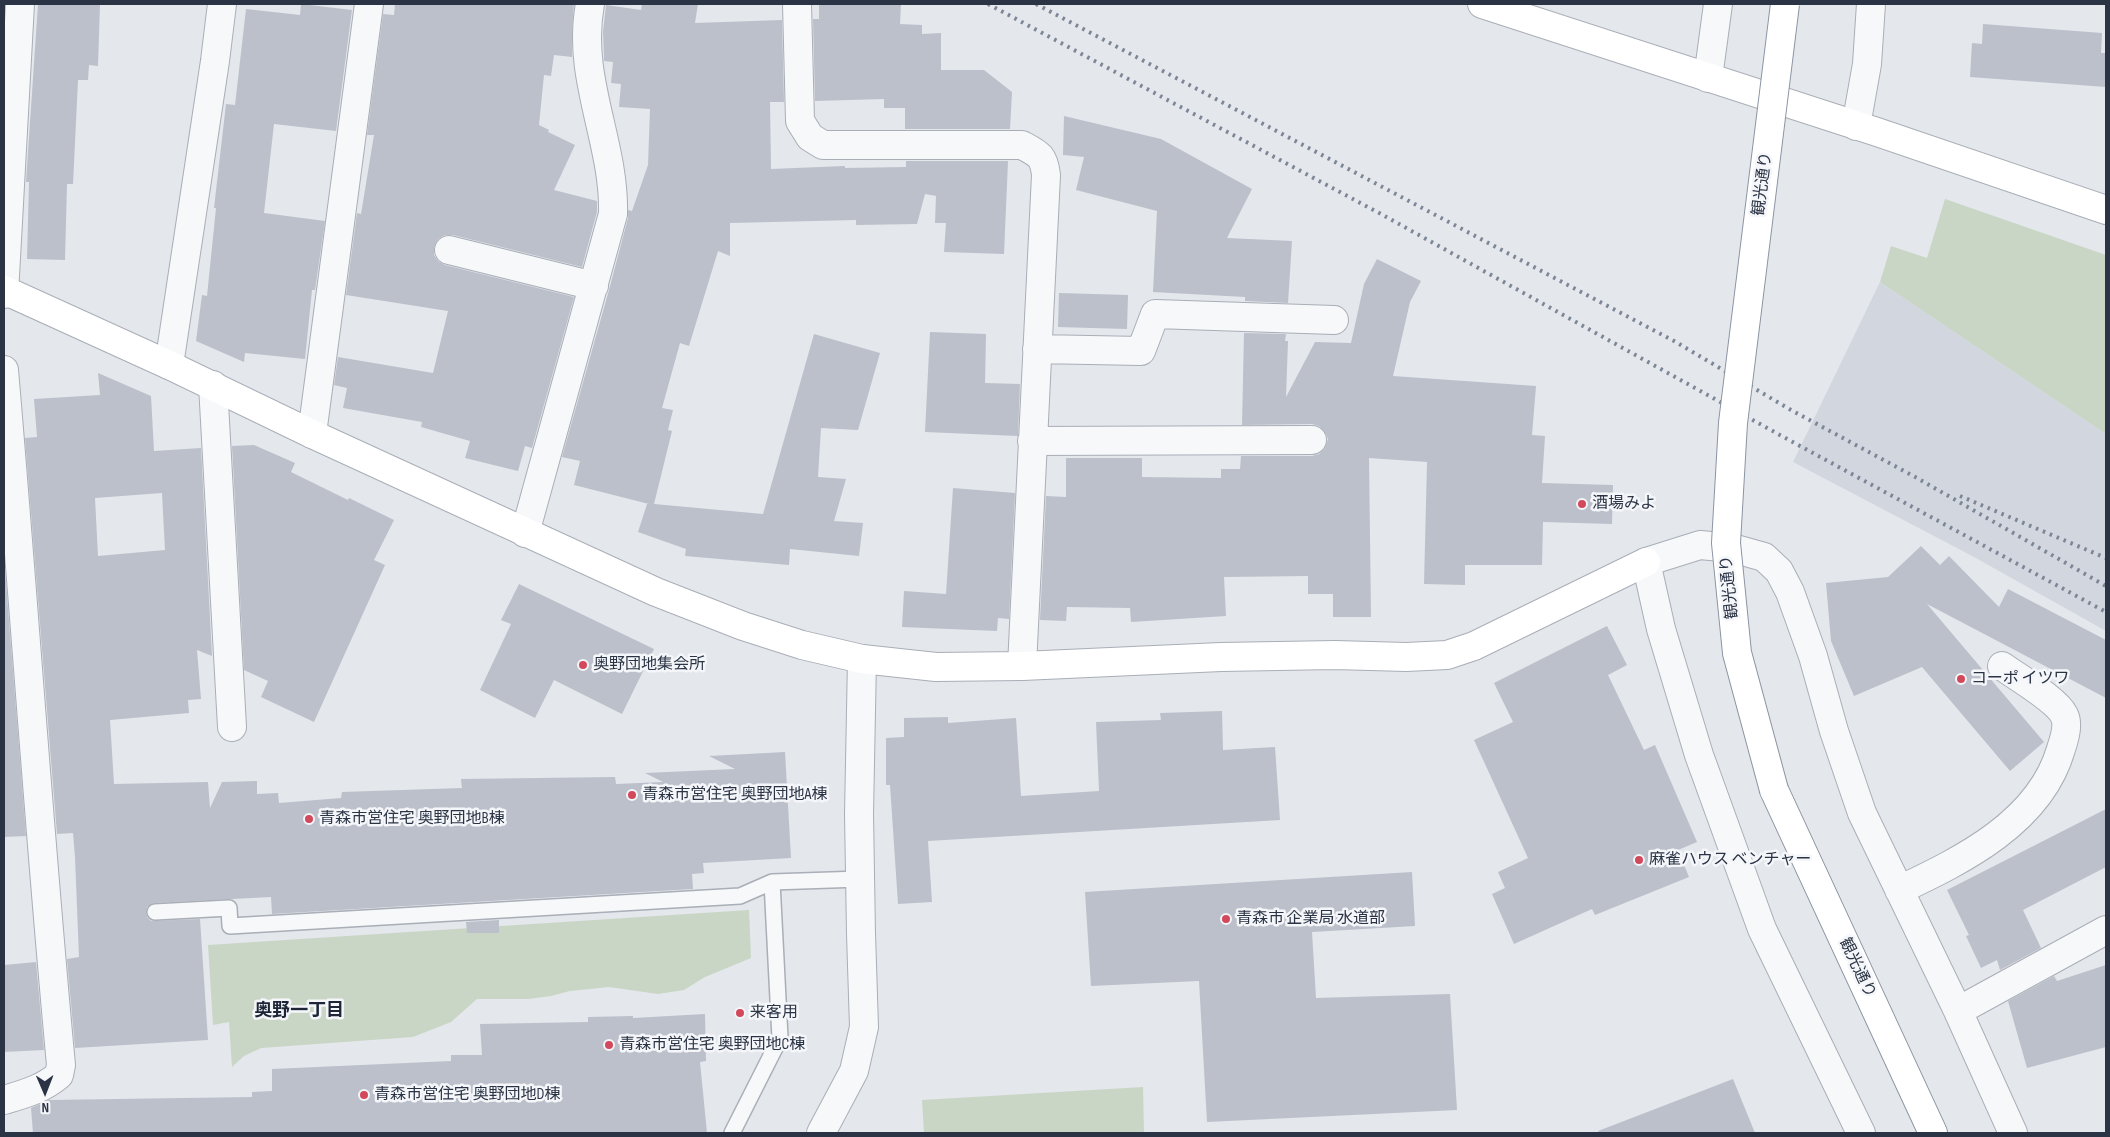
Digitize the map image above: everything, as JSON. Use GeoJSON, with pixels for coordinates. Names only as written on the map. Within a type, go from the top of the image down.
{"type":"FeatureCollection","features":[{"type":"Feature","properties":{"kind":"main road"},"geometry":{"type":"LineString","coordinates":[[1482,4],[2106,210]]}},
{"type":"Feature","properties":{"kind":"main road","name":"観光通り"},"geometry":{"type":"LineString","coordinates":[[1785,4],[1733,423],[1726,543],[1737,653],[1774,790],[1933,1133]]}},
{"type":"Feature","properties":{"kind":"main road"},"geometry":{"type":"LineString","coordinates":[[4,290],[213,385],[312,434],[656,592],[743,626],[802,645],[862,659],[936,667],[1022,666],[1221,657],[1334,655],[1406,657],[1447,654],[1474,646],[1646,562]]}},
{"type":"Feature","properties":{"kind":"street"},"geometry":{"type":"LineString","coordinates":[[4,294],[20,4]]}},
{"type":"Feature","properties":{"kind":"street"},"geometry":{"type":"LineString","coordinates":[[169,365],[222,4]]}},
{"type":"Feature","properties":{"kind":"street"},"geometry":{"type":"LineString","coordinates":[[312,434],[369,4]]}},
{"type":"Feature","properties":{"kind":"street"},"geometry":{"type":"LineString","coordinates":[[526,532],[613,214],[614,190],[589,74],[586,46],[590,4]]}},
{"type":"Feature","properties":{"kind":"street"},"geometry":{"type":"LineString","coordinates":[[798,4],[800,120],[810,138],[823,146],[1022,145],[1038,153],[1044,162],[1046,175],[1022,666]]}},
{"type":"Feature","properties":{"kind":"street"},"geometry":{"type":"LineString","coordinates":[[1708,78],[1718,4]]}},
{"type":"Feature","properties":{"kind":"street"},"geometry":{"type":"LineString","coordinates":[[1856,126],[1867,64],[1871,4]]}},
{"type":"Feature","properties":{"kind":"street"},"geometry":{"type":"LineString","coordinates":[[449,250],[594,286]]}},
{"type":"Feature","properties":{"kind":"street"},"geometry":{"type":"LineString","coordinates":[[1037,349],[1141,351],[1155,314],[1334,320]]}},
{"type":"Feature","properties":{"kind":"street"},"geometry":{"type":"LineString","coordinates":[[4,370],[22,570],[48,936],[61,1065],[60,1075],[51,1082],[32,1092],[4,1100]]}},
{"type":"Feature","properties":{"kind":"street"},"geometry":{"type":"LineString","coordinates":[[213,385],[232,727]]}},
{"type":"Feature","properties":{"kind":"street"},"geometry":{"type":"LineString","coordinates":[[1032,441],[1312,440]]}},
{"type":"Feature","properties":{"kind":"street"},"geometry":{"type":"LineString","coordinates":[[1861,1133],[1762,929],[1699,755],[1661,629],[1646,562],[1700,545],[1732,548],[1764,556],[1779,572],[1790,592],[1813,656],[1834,731],[1862,813],[1958,1011],[2013,1133]]}},
{"type":"Feature","properties":{"kind":"street"},"geometry":{"type":"LineString","coordinates":[[821,1133],[854,1071],[864,1027],[860,879],[862,659]]}},
{"type":"Feature","properties":{"kind":"street"},"geometry":{"type":"LineString","coordinates":[[1899,890],[1932,875],[1997,835],[2024,813],[2043,787],[2058,759],[2064,738],[2066,717],[2058,706],[2002,666]]}},
{"type":"Feature","properties":{"kind":"street"},"geometry":{"type":"LineString","coordinates":[[1958,1011],[2106,930]]}},
{"type":"Feature","properties":{"kind":"lane"},"geometry":{"type":"LineString","coordinates":[[155,912],[229,908],[230,926],[740,896],[772,882],[860,879]]}},
{"type":"Feature","properties":{"kind":"lane"},"geometry":{"type":"LineString","coordinates":[[732,1133],[780,1038],[772,882]]}},
{"type":"Feature","properties":{"kind":"shaded area"},"geometry":{"type":"Polygon","coordinates":[[[1880,282],[2106,434],[2106,631],[1974,557],[1793,462],[1880,282]]]}},
{"type":"Feature","properties":{"kind":"green space"},"geometry":{"type":"Polygon","coordinates":[[[1945,199],[2106,255],[2106,434],[1880,282],[1891,246],[1927,258],[1945,199]]]}},
{"type":"Feature","properties":{"kind":"green space"},"geometry":{"type":"Polygon","coordinates":[[[749,910],[751,958],[705,977],[684,990],[658,994],[609,987],[570,991],[528,999],[477,999],[451,1022],[413,1037],[261,1048],[244,1056],[232,1067],[229,1022],[213,1025],[208,945],[749,910]]]}},
{"type":"Feature","properties":{"kind":"green space"},"geometry":{"type":"Polygon","coordinates":[[[1143,1087],[1144,1133],[924,1133],[922,1100],[1143,1087]]]}},
{"type":"Feature","properties":{"kind":"building"},"geometry":{"type":"Polygon","coordinates":[[[38,4],[100,4],[98,66],[89,65],[88,80],[78,80],[73,184],[67,184],[65,260],[27,259],[29,182],[26,182],[38,4]]]}},
{"type":"Feature","properties":{"kind":"building"},"geometry":{"type":"Polygon","coordinates":[[[301,4],[352,10],[336,131],[274,124],[264,213],[325,221],[315,290],[312,290],[305,359],[245,353],[244,362],[196,341],[202,295],[207,296],[216,208],[214,208],[226,104],[235,105],[246,9],[300,15],[301,4]]]}},
{"type":"Feature","properties":{"kind":"building"},"geometry":{"type":"Polygon","coordinates":[[[395,4],[574,4],[572,57],[554,55],[551,76],[544,75],[539,125],[549,130],[548,132],[575,145],[554,190],[597,201],[597,212],[582,267],[453,235],[445,235],[438,239],[434,247],[434,255],[438,261],[445,265],[574,297],[532,448],[525,446],[518,471],[465,458],[470,441],[421,427],[422,422],[343,408],[347,388],[334,385],[338,357],[433,373],[448,311],[346,295],[357,213],[361,214],[374,135],[367,135],[383,14],[394,15],[395,4]]]}},
{"type":"Feature","properties":{"kind":"building"},"geometry":{"type":"Polygon","coordinates":[[[642,4],[698,4],[695,23],[782,20],[784,102],[770,102],[771,169],[845,166],[845,168],[906,167],[906,161],[1008,161],[1004,254],[944,252],[946,223],[935,223],[936,196],[925,194],[917,224],[856,225],[856,220],[730,223],[730,256],[718,251],[689,346],[680,343],[662,408],[673,410],[668,430],[672,431],[654,504],[763,514],[814,334],[880,353],[858,430],[821,428],[818,477],[846,479],[834,521],[863,523],[859,556],[790,549],[789,565],[685,556],[686,549],[638,532],[647,504],[649,504],[574,485],[580,461],[562,457],[609,290],[628,218],[628,210],[632,211],[648,165],[650,109],[619,107],[621,84],[611,83],[613,62],[604,61],[603,32],[606,5],[641,10],[642,4]]]}},
{"type":"Feature","properties":{"kind":"building"},"geometry":{"type":"Polygon","coordinates":[[[819,4],[901,4],[900,24],[922,25],[922,34],[941,33],[941,70],[984,70],[1012,92],[1010,129],[905,129],[905,108],[884,108],[884,99],[815,101],[813,19],[819,19],[819,4]]]}},
{"type":"Feature","properties":{"kind":"building"},"geometry":{"type":"Polygon","coordinates":[[[1983,24],[2102,33],[2101,53],[2106,53],[2106,87],[1970,77],[1972,43],[1982,44],[1983,24]]]}},
{"type":"Feature","properties":{"kind":"building"},"geometry":{"type":"Polygon","coordinates":[[[1064,116],[1161,139],[1252,189],[1227,238],[1292,241],[1288,303],[1245,301],[1245,297],[1153,292],[1157,211],[1076,190],[1084,157],[1063,155],[1064,116]]]}},
{"type":"Feature","properties":{"kind":"building"},"geometry":{"type":"Polygon","coordinates":[[[1377,259],[1421,281],[1410,302],[1393,376],[1536,386],[1532,435],[1545,436],[1542,483],[1613,485],[1612,524],[1543,522],[1542,565],[1465,565],[1465,585],[1424,584],[1427,462],[1369,458],[1371,617],[1333,617],[1333,594],[1308,594],[1308,576],[1224,577],[1226,616],[1131,622],[1130,608],[1067,607],[1066,621],[1040,620],[1046,496],[1066,497],[1066,458],[1142,458],[1142,477],[1221,478],[1221,469],[1240,469],[1241,456],[1312,456],[1319,454],[1325,448],[1328,439],[1325,432],[1319,426],[1312,424],[1242,425],[1244,333],[1286,334],[1285,341],[1288,341],[1286,397],[1315,342],[1351,343],[1364,284],[1377,259]]]}},
{"type":"Feature","properties":{"kind":"building"},"geometry":{"type":"Polygon","coordinates":[[[1059,293],[1128,295],[1127,329],[1058,327],[1059,293]]]}},
{"type":"Feature","properties":{"kind":"building"},"geometry":{"type":"Polygon","coordinates":[[[930,332],[986,334],[985,383],[1020,384],[1018,436],[925,432],[930,332]]]}},
{"type":"Feature","properties":{"kind":"building"},"geometry":{"type":"Polygon","coordinates":[[[98,373],[151,396],[154,451],[201,448],[212,656],[197,650],[201,699],[188,700],[189,713],[110,720],[114,784],[208,782],[210,808],[222,782],[257,781],[257,794],[278,793],[279,803],[341,798],[342,792],[462,788],[461,779],[615,777],[616,784],[663,782],[645,773],[735,769],[709,756],[785,752],[791,858],[703,863],[704,873],[692,874],[693,889],[272,914],[271,897],[154,903],[147,907],[146,912],[147,917],[151,921],[200,919],[208,1040],[75,1048],[67,959],[79,957],[75,857],[73,833],[57,834],[25,438],[37,437],[34,399],[100,395],[98,373]],[[162,493],[95,498],[98,556],[165,550],[162,493]]]}},
{"type":"Feature","properties":{"kind":"building"},"geometry":{"type":"Polygon","coordinates":[[[254,445],[295,463],[291,472],[394,520],[374,560],[385,565],[314,722],[261,697],[268,681],[244,670],[232,446],[254,445]]]}},
{"type":"Feature","properties":{"kind":"building"},"geometry":{"type":"Polygon","coordinates":[[[953,488],[1015,493],[1009,619],[998,618],[997,631],[902,627],[904,591],[946,594],[953,488]]]}},
{"type":"Feature","properties":{"kind":"building"},"geometry":{"type":"Polygon","coordinates":[[[1921,546],[1940,565],[1949,556],[1999,607],[2008,589],[2106,640],[2106,698],[1927,604],[2044,742],[2010,771],[1922,667],[1854,696],[1831,641],[1826,583],[1888,577],[1921,546]]]}},
{"type":"Feature","properties":{"kind":"building"},"geometry":{"type":"Polygon","coordinates":[[[4,558],[26,836],[4,837],[4,558]]]}},
{"type":"Feature","properties":{"kind":"building","name":"奥野団地集会所"},"geometry":{"type":"Polygon","coordinates":[[[519,584],[654,649],[622,714],[554,680],[535,718],[480,690],[511,624],[501,620],[519,584]]]}},
{"type":"Feature","properties":{"kind":"building"},"geometry":{"type":"Polygon","coordinates":[[[1607,626],[1627,665],[1608,675],[1644,750],[1655,745],[1697,842],[1678,850],[1689,877],[1595,915],[1592,909],[1514,944],[1492,894],[1505,888],[1498,872],[1528,858],[1474,740],[1513,722],[1494,683],[1607,626]]]}},
{"type":"Feature","properties":{"kind":"building"},"geometry":{"type":"Polygon","coordinates":[[[1222,711],[1223,750],[1275,747],[1280,820],[928,841],[932,902],[898,904],[890,785],[886,785],[886,738],[904,737],[904,718],[948,717],[948,723],[1016,718],[1021,796],[1099,791],[1096,722],[1161,720],[1160,713],[1222,711]]]}},
{"type":"Feature","properties":{"kind":"building"},"geometry":{"type":"Polygon","coordinates":[[[2106,809],[2106,867],[2023,910],[2041,948],[2000,970],[1997,960],[1981,968],[1966,936],[1969,935],[1947,890],[2106,809]]]}},
{"type":"Feature","properties":{"kind":"building"},"geometry":{"type":"Polygon","coordinates":[[[1412,872],[1415,926],[1312,932],[1316,998],[1450,994],[1457,1110],[1207,1122],[1199,981],[1091,986],[1085,892],[1412,872]]]}},
{"type":"Feature","properties":{"kind":"building"},"geometry":{"type":"Polygon","coordinates":[[[499,920],[499,933],[467,933],[466,922],[499,920]]]}},
{"type":"Feature","properties":{"kind":"building"},"geometry":{"type":"Polygon","coordinates":[[[36,962],[44,1050],[4,1052],[4,965],[36,962]]]}},
{"type":"Feature","properties":{"kind":"building"},"geometry":{"type":"Polygon","coordinates":[[[2106,965],[2106,1047],[2027,1068],[2008,1001],[2054,976],[2057,981],[2106,965]]]}},
{"type":"Feature","properties":{"kind":"building"},"geometry":{"type":"Polygon","coordinates":[[[705,1014],[706,1061],[700,1062],[707,1133],[33,1133],[31,1108],[49,1100],[252,1097],[252,1092],[272,1091],[272,1069],[451,1061],[451,1055],[482,1055],[480,1024],[588,1022],[588,1017],[633,1016],[633,1018],[705,1014]]]}},
{"type":"Feature","properties":{"kind":"building"},"geometry":{"type":"Polygon","coordinates":[[[1733,1079],[1755,1133],[1599,1133],[1598,1131],[1733,1079]]]}},
{"type":"Feature","properties":{"kind":"railway"},"geometry":{"type":"LineString","coordinates":[[988,4],[1381,214],[1778,434],[2106,612]]}},
{"type":"Feature","properties":{"kind":"railway"},"geometry":{"type":"LineString","coordinates":[[1036,4],[1674,341],[1791,410],[1917,478],[2106,586]]}},
{"type":"Feature","properties":{"kind":"railway"},"geometry":{"type":"LineString","coordinates":[[1960,496],[2106,558]]}},
{"type":"Feature","properties":{"kind":"place","name":"酒場みよ"},"geometry":{"type":"Point","coordinates":[1582,504]}},
{"type":"Feature","properties":{"kind":"place","name":"奥野団地集会所"},"geometry":{"type":"Point","coordinates":[583,665]}},
{"type":"Feature","properties":{"kind":"place","name":"コーポ イツワ"},"geometry":{"type":"Point","coordinates":[1961,679]}},
{"type":"Feature","properties":{"kind":"place","name":"青森市営住宅 奥野団地A棟"},"geometry":{"type":"Point","coordinates":[632,795]}},
{"type":"Feature","properties":{"kind":"place","name":"青森市営住宅 奥野団地B棟"},"geometry":{"type":"Point","coordinates":[309,819]}},
{"type":"Feature","properties":{"kind":"place","name":"麻雀ハウス ベンチャー"},"geometry":{"type":"Point","coordinates":[1639,860]}},
{"type":"Feature","properties":{"kind":"place","name":"青森市 企業局 水道部"},"geometry":{"type":"Point","coordinates":[1226,919]}},
{"type":"Feature","properties":{"kind":"place","name":"来客用"},"geometry":{"type":"Point","coordinates":[740,1013]}},
{"type":"Feature","properties":{"kind":"place","name":"青森市営住宅 奥野団地C棟"},"geometry":{"type":"Point","coordinates":[609,1045]}},
{"type":"Feature","properties":{"kind":"place","name":"青森市営住宅 奥野団地D棟"},"geometry":{"type":"Point","coordinates":[364,1095]}},
{"type":"Feature","properties":{"kind":"district","name":"奥野一丁目"},"geometry":{"type":"Point","coordinates":[299,1011]}}]}
